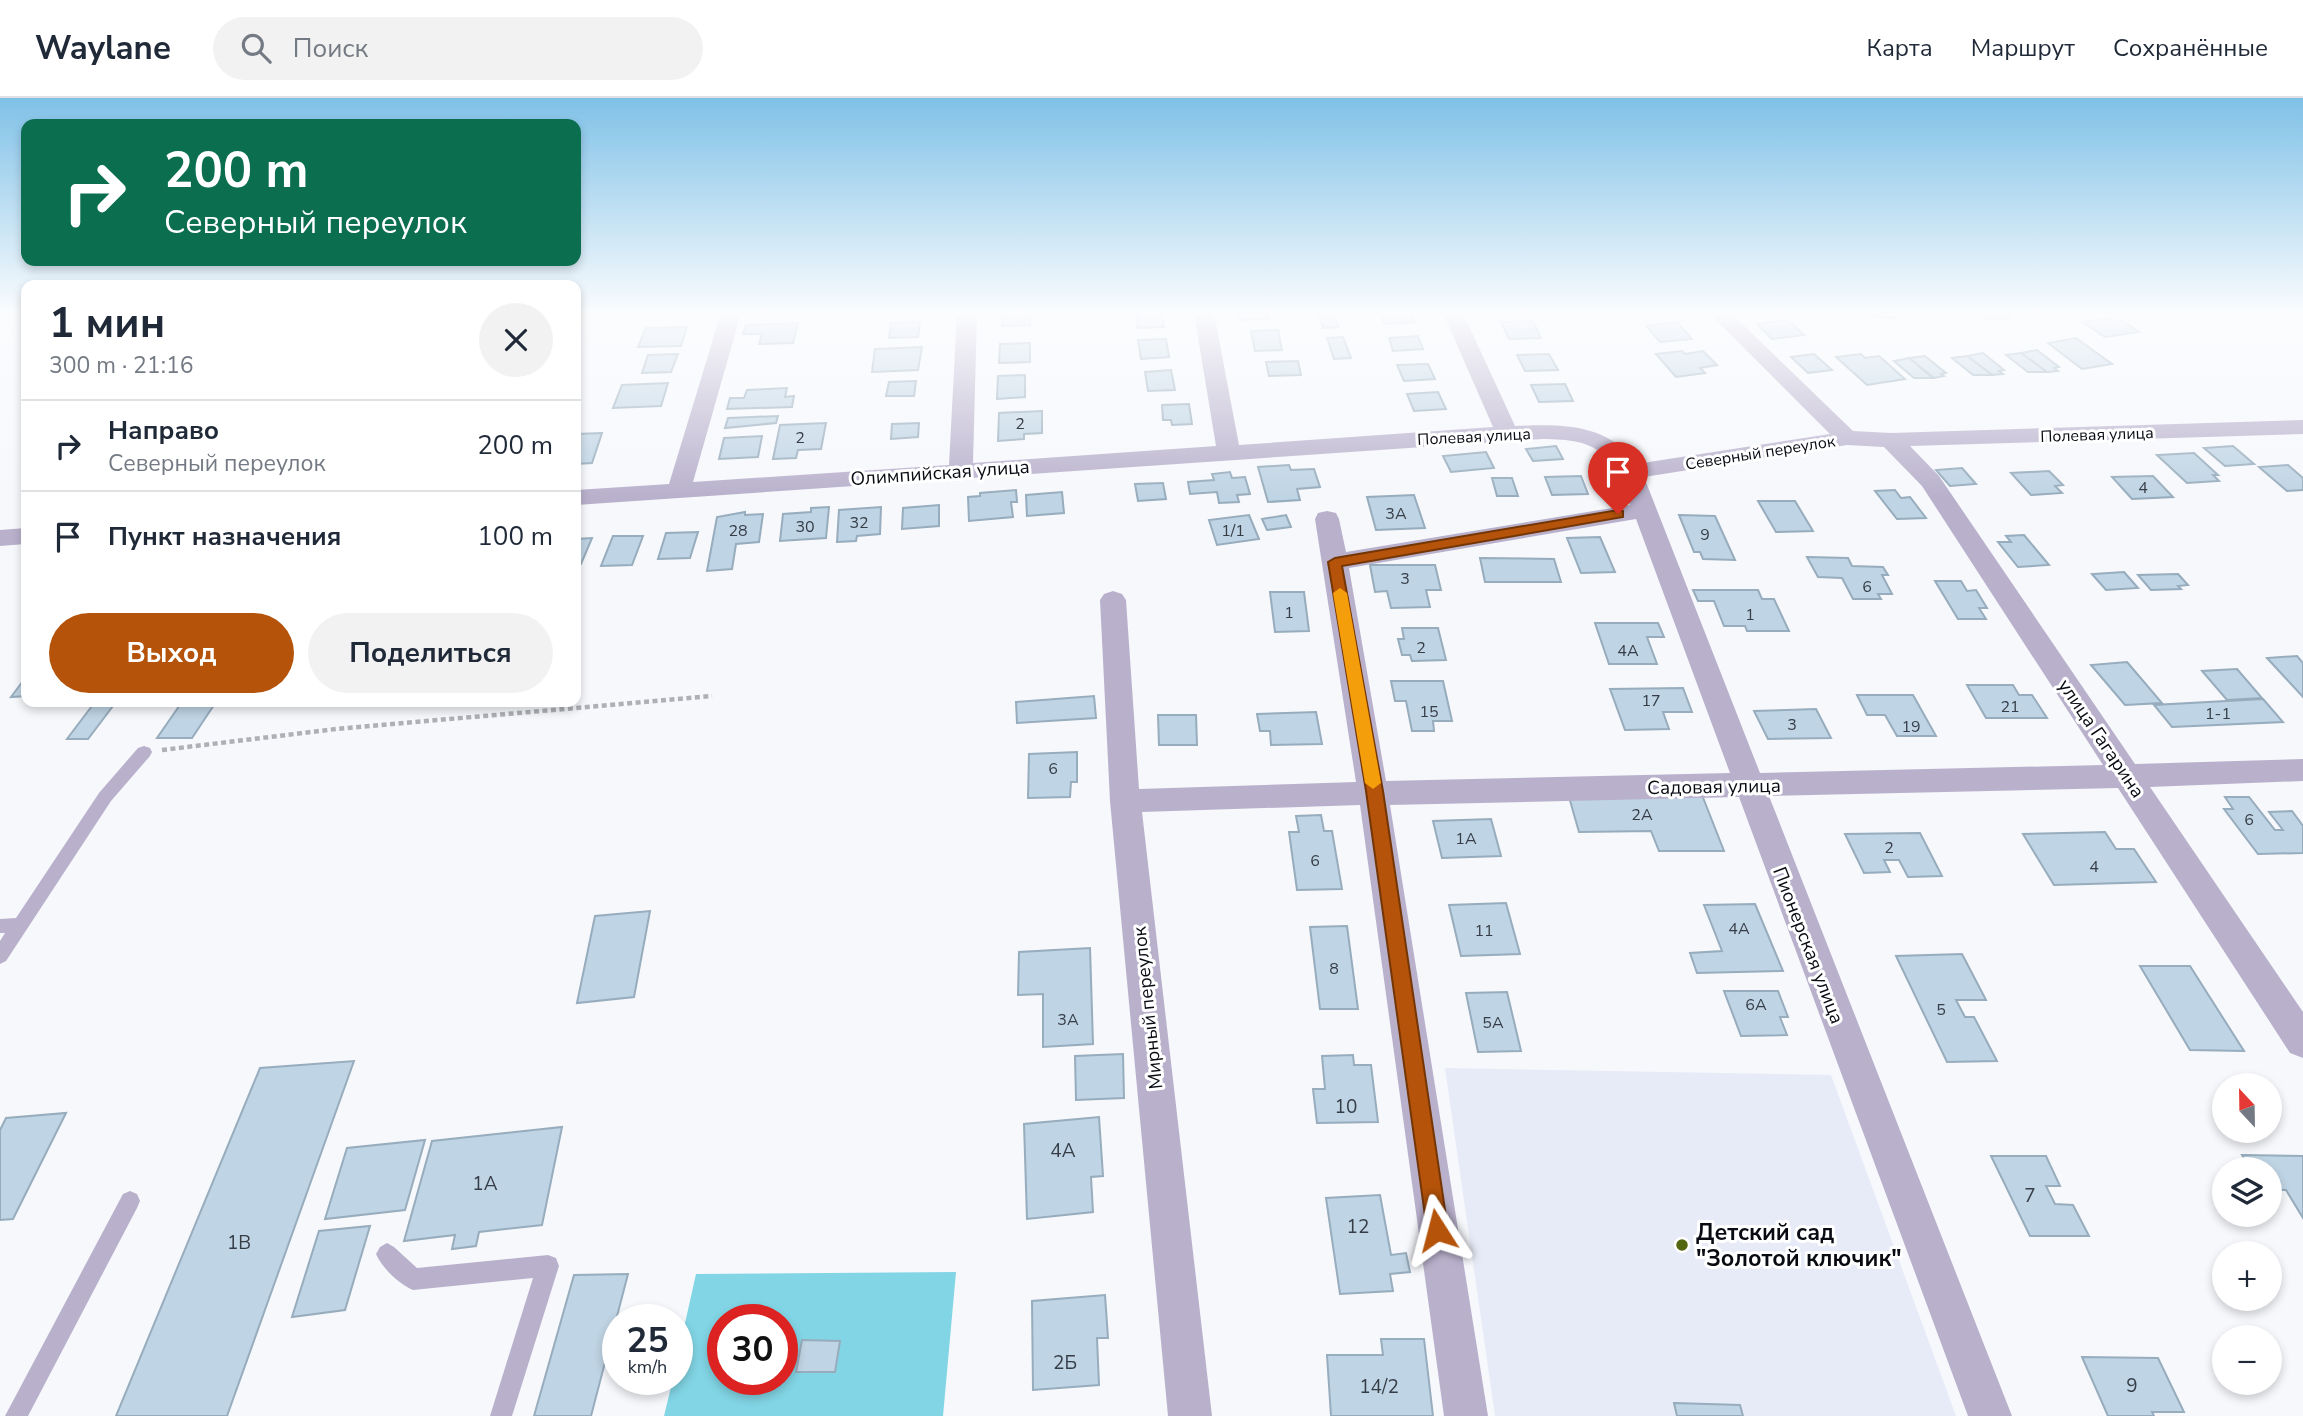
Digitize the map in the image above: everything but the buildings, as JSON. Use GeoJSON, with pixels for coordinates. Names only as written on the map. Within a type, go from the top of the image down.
{"type":"FeatureCollection","features":[{"type":"Feature","properties":{"kind":"street"},"geometry":{"type":"LineString","coordinates":[[678,490],[713,375]]}},
{"type":"Feature","properties":{"kind":"street"},"geometry":{"type":"LineString","coordinates":[[961,470],[965,375]]}},
{"type":"Feature","properties":{"kind":"street"},"geometry":{"type":"LineString","coordinates":[[1215,375],[1229,451]]}},
{"type":"Feature","properties":{"kind":"street"},"geometry":{"type":"LineString","coordinates":[[1481,375],[1507,433]]}},
{"type":"Feature","properties":{"kind":"street"},"geometry":{"type":"LineString","coordinates":[[1782,375],[1847,438]]}},
{"type":"Feature","properties":{"kind":"street","name":"Полевая улица"},"geometry":{"type":"LineString","coordinates":[[1891,440],[2303,427]]}},
{"type":"Feature","properties":{"kind":"street","name":"Полевая улица"},"geometry":{"type":"LineString","coordinates":[[1303,446],[1507,433],[1578,432],[1598,440],[1614,451],[1630,472]]}},
{"type":"Feature","properties":{"kind":"street","name":"Северный переулок"},"geometry":{"type":"LineString","coordinates":[[1630,472],[1847,438],[1891,440]]}},
{"type":"Feature","properties":{"kind":"street","name":"улица Гагарина"},"geometry":{"type":"LineString","coordinates":[[1891,440],[1931,481],[2303,1042]]}},
{"type":"Feature","properties":{"kind":"street","name":"Олимпийская улица"},"geometry":{"type":"LineString","coordinates":[[581,498],[1303,446]]}},
{"type":"Feature","properties":{"kind":"street","name":"Пионерская улица"},"geometry":{"type":"LineString","coordinates":[[1630,472],[1990,1416]]}},
{"type":"Feature","properties":{"kind":"street"},"geometry":{"type":"LineString","coordinates":[[1335,562],[1644,510]]}},
{"type":"Feature","properties":{"kind":"street"},"geometry":{"type":"LineString","coordinates":[[1327,519],[1375,791],[1413,1070],[1466,1416]]}},
{"type":"Feature","properties":{"kind":"street"},"geometry":{"type":"LineString","coordinates":[[0,538],[21,536]]}},
{"type":"Feature","properties":{"kind":"street","name":"Мирный переулок"},"geometry":{"type":"LineString","coordinates":[[1113,600],[1125,801],[1190,1416]]}},
{"type":"Feature","properties":{"kind":"street","name":"Садовая улица"},"geometry":{"type":"LineString","coordinates":[[1125,801],[1375,791],[2128,777],[2303,770]]}},
{"type":"Feature","properties":{"kind":"lane"},"geometry":{"type":"LineString","coordinates":[[0,956],[105,797],[144,752]]}},
{"type":"Feature","properties":{"kind":"lane"},"geometry":{"type":"LineString","coordinates":[[0,926],[20,925]]}},
{"type":"Feature","properties":{"kind":"lane"},"geometry":{"type":"LineString","coordinates":[[16,1416],[130,1201]]}},
{"type":"Feature","properties":{"kind":"lane"},"geometry":{"type":"LineString","coordinates":[[387,1254],[413,1279],[548,1266],[501,1416]]}},
{"type":"Feature","properties":{"kind":"path"},"geometry":{"type":"LineString","coordinates":[[144,752],[336,729],[712,696]]}},
{"type":"Feature","properties":{"kind":"shaded area","name":"Детский сад \"Золотой ключик\""},"geometry":{"type":"Polygon","coordinates":[[[1445,1068],[1831,1075],[1956,1416],[1495,1416],[1445,1068]]]}},
{"type":"Feature","properties":{"kind":"water"},"geometry":{"type":"Polygon","coordinates":[[[956,1272],[943,1416],[664,1416],[669,1395],[693,1395],[693,1304],[689,1304],[696,1274],[956,1272]]]}},
{"type":"Feature","properties":{"kind":"slow traffic"},"geometry":{"type":"LineString","coordinates":[[1340,593],[1373,783]]}},
{"type":"Feature","properties":{"kind":"place","name":"Детский сад \"Золотой ключик\""},"geometry":{"type":"Point","coordinates":[1682,1245]}},
{"type":"Feature","properties":{"kind":"route"},"geometry":{"type":"LineString","coordinates":[[1437,1230],[1375,791],[1335,562],[1618,514]]}}]}
